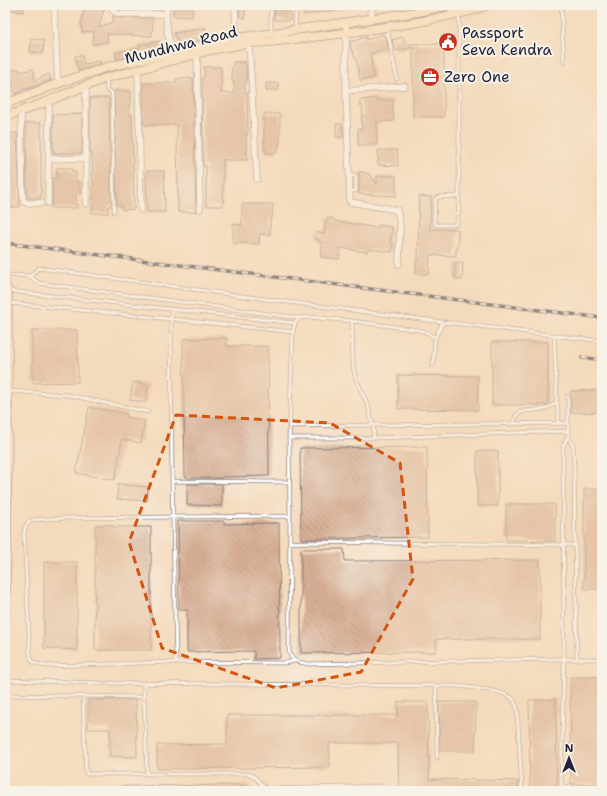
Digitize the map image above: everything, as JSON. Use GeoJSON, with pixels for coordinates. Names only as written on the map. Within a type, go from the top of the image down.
{"type":"FeatureCollection","features":[{"type":"Feature","properties":{"kind":"main road","name":"Mundhwa Road"},"geometry":{"type":"LineString","coordinates":[[5,104],[108,67],[173,52],[236,38],[417,12],[450,5]]}},
{"type":"Feature","properties":{"kind":"main road","name":"Mundhwa Road"},"geometry":{"type":"LineString","coordinates":[[17,109],[50,97],[53,100],[86,85],[106,78],[197,53],[249,43],[346,33],[419,22],[459,14],[469,8],[488,5]]}},
{"type":"Feature","properties":{"kind":"main road"},"geometry":{"type":"LineString","coordinates":[[5,116],[42,94],[44,89]]}},
{"type":"Feature","properties":{"kind":"main road"},"geometry":{"type":"LineString","coordinates":[[5,110],[17,109]]}},
{"type":"Feature","properties":{"kind":"main road"},"geometry":{"type":"LineString","coordinates":[[5,616],[7,287]]}},
{"type":"Feature","properties":{"kind":"street"},"geometry":{"type":"LineString","coordinates":[[54,5],[58,84]]}},
{"type":"Feature","properties":{"kind":"street"},"geometry":{"type":"LineString","coordinates":[[112,5],[114,12],[119,14],[166,14]]}},
{"type":"Feature","properties":{"kind":"street"},"geometry":{"type":"LineString","coordinates":[[167,5],[166,14],[168,36],[173,52]]}},
{"type":"Feature","properties":{"kind":"street"},"geometry":{"type":"LineString","coordinates":[[235,5],[236,38]]}},
{"type":"Feature","properties":{"kind":"street"},"geometry":{"type":"LineString","coordinates":[[371,5],[372,18]]}},
{"type":"Feature","properties":{"kind":"street"},"geometry":{"type":"LineString","coordinates":[[346,22],[346,91],[350,202],[397,210],[400,226],[399,264]]}},
{"type":"Feature","properties":{"kind":"street"},"geometry":{"type":"LineString","coordinates":[[249,43],[257,179]]}},
{"type":"Feature","properties":{"kind":"street"},"geometry":{"type":"LineString","coordinates":[[197,53],[200,209]]}},
{"type":"Feature","properties":{"kind":"street"},"geometry":{"type":"LineString","coordinates":[[138,70],[141,210]]}},
{"type":"Feature","properties":{"kind":"street"},"geometry":{"type":"LineString","coordinates":[[86,85],[86,204]]}},
{"type":"Feature","properties":{"kind":"street"},"geometry":{"type":"LineString","coordinates":[[346,91],[405,86]]}},
{"type":"Feature","properties":{"kind":"street"},"geometry":{"type":"LineString","coordinates":[[48,203],[53,100]]}},
{"type":"Feature","properties":{"kind":"street"},"geometry":{"type":"LineString","coordinates":[[17,109],[24,202],[42,203]]}},
{"type":"Feature","properties":{"kind":"street"},"geometry":{"type":"LineString","coordinates":[[49,159],[86,158]]}},
{"type":"Feature","properties":{"kind":"lane"},"geometry":{"type":"LineString","coordinates":[[271,5],[271,34]]}},
{"type":"Feature","properties":{"kind":"lane"},"geometry":{"type":"LineString","coordinates":[[295,30],[296,5]]}},
{"type":"Feature","properties":{"kind":"lane"},"geometry":{"type":"LineString","coordinates":[[561,5],[564,63]]}},
{"type":"Feature","properties":{"kind":"lane"},"geometry":{"type":"LineString","coordinates":[[458,196],[440,196],[436,198],[435,224],[453,225],[457,222],[458,196],[459,14]]}},
{"type":"Feature","properties":{"kind":"lane"},"geometry":{"type":"LineString","coordinates":[[387,27],[397,79]]}},
{"type":"Feature","properties":{"kind":"lane"},"geometry":{"type":"LineString","coordinates":[[106,78],[107,90],[112,93],[114,212]]}},
{"type":"Feature","properties":{"kind":"lane"},"geometry":{"type":"LineString","coordinates":[[30,276],[39,268],[265,299],[602,341]]}},
{"type":"Feature","properties":{"kind":"lane"},"geometry":{"type":"LineString","coordinates":[[5,275],[30,276],[38,283],[300,318],[309,317],[352,321],[419,330],[426,332],[435,338]]}},
{"type":"Feature","properties":{"kind":"lane"},"geometry":{"type":"LineString","coordinates":[[7,287],[172,309],[295,323]]}},
{"type":"Feature","properties":{"kind":"lane"},"geometry":{"type":"LineString","coordinates":[[8,303],[293,332]]}},
{"type":"Feature","properties":{"kind":"lane"},"geometry":{"type":"LineString","coordinates":[[172,309],[172,481],[174,517],[176,662]]}},
{"type":"Feature","properties":{"kind":"lane"},"geometry":{"type":"LineString","coordinates":[[294,661],[290,656],[289,650],[289,426],[293,332],[295,323],[300,318]]}},
{"type":"Feature","properties":{"kind":"lane"},"geometry":{"type":"LineString","coordinates":[[352,321],[353,365],[355,376],[368,405],[374,426],[374,438]]}},
{"type":"Feature","properties":{"kind":"lane"},"geometry":{"type":"LineString","coordinates":[[433,365],[435,338],[443,322]]}},
{"type":"Feature","properties":{"kind":"lane"},"geometry":{"type":"LineString","coordinates":[[554,335],[559,423]]}},
{"type":"Feature","properties":{"kind":"lane"},"geometry":{"type":"LineString","coordinates":[[7,391],[68,395],[148,412]]}},
{"type":"Feature","properties":{"kind":"lane"},"geometry":{"type":"LineString","coordinates":[[568,396],[568,436],[573,446],[577,659]]}},
{"type":"Feature","properties":{"kind":"lane"},"geometry":{"type":"LineString","coordinates":[[513,424],[519,413],[545,408],[557,403]]}},
{"type":"Feature","properties":{"kind":"lane"},"geometry":{"type":"LineString","coordinates":[[289,426],[567,423]]}},
{"type":"Feature","properties":{"kind":"lane"},"geometry":{"type":"LineString","coordinates":[[289,438],[374,438],[568,431]]}},
{"type":"Feature","properties":{"kind":"lane"},"geometry":{"type":"LineString","coordinates":[[568,436],[563,446],[564,659],[562,787],[602,790]]}},
{"type":"Feature","properties":{"kind":"lane"},"geometry":{"type":"LineString","coordinates":[[172,481],[289,482]]}},
{"type":"Feature","properties":{"kind":"lane"},"geometry":{"type":"LineString","coordinates":[[290,516],[64,518],[32,520],[27,524],[24,534],[30,654],[32,661],[46,666],[176,662],[285,663],[294,661],[308,664],[602,659]]}},
{"type":"Feature","properties":{"kind":"lane"},"geometry":{"type":"LineString","coordinates":[[290,542],[574,545]]}},
{"type":"Feature","properties":{"kind":"lane"},"geometry":{"type":"LineString","coordinates":[[5,680],[144,684],[458,686],[487,690],[504,694],[514,699],[517,707],[522,791]]}},
{"type":"Feature","properties":{"kind":"lane"},"geometry":{"type":"LineString","coordinates":[[144,684],[147,774]]}},
{"type":"Feature","properties":{"kind":"lane"},"geometry":{"type":"LineString","coordinates":[[436,686],[437,758]]}},
{"type":"Feature","properties":{"kind":"lane"},"geometry":{"type":"LineString","coordinates":[[5,695],[144,697]]}},
{"type":"Feature","properties":{"kind":"lane"},"geometry":{"type":"LineString","coordinates":[[84,696],[86,774],[249,774],[254,776],[262,786],[267,789],[387,786]]}},
{"type":"Feature","properties":{"kind":"highlighted area"},"geometry":{"type":"Polygon","coordinates":[[[176,415],[330,423],[400,463],[413,579],[361,672],[276,688],[162,648],[129,542],[176,415]]]}},
{"type":"Feature","properties":{"kind":"building"},"geometry":{"type":"Polygon","coordinates":[[[5,5],[24,5],[23,12],[5,9],[5,5]]]}},
{"type":"Feature","properties":{"kind":"building"},"geometry":{"type":"Polygon","coordinates":[[[85,5],[105,5],[99,27],[113,22],[113,16],[119,18],[153,18],[152,36],[107,34],[108,42],[92,44],[94,31],[82,32],[81,24],[85,5]]]}},
{"type":"Feature","properties":{"kind":"building"},"geometry":{"type":"Polygon","coordinates":[[[174,5],[193,5],[192,17],[173,16],[174,5]]]}},
{"type":"Feature","properties":{"kind":"building"},"geometry":{"type":"Polygon","coordinates":[[[275,5],[289,5],[290,20],[274,20],[275,5]]]}},
{"type":"Feature","properties":{"kind":"building"},"geometry":{"type":"Polygon","coordinates":[[[303,5],[349,5],[350,8],[304,15],[303,5]]]}},
{"type":"Feature","properties":{"kind":"building"},"geometry":{"type":"Polygon","coordinates":[[[239,6],[245,6],[245,18],[240,17],[239,6]]]}},
{"type":"Feature","properties":{"kind":"building"},"geometry":{"type":"Polygon","coordinates":[[[206,28],[208,39],[196,41],[196,38],[178,43],[174,33],[206,28]]]}},
{"type":"Feature","properties":{"kind":"building"},"geometry":{"type":"Polygon","coordinates":[[[383,34],[387,41],[388,48],[370,54],[374,78],[360,80],[357,62],[350,42],[366,37],[367,40],[383,34]]]}},
{"type":"Feature","properties":{"kind":"building"},"geometry":{"type":"Polygon","coordinates":[[[403,37],[405,44],[444,44],[444,117],[413,117],[413,47],[396,51],[392,40],[403,37]]]}},
{"type":"Feature","properties":{"kind":"building"},"geometry":{"type":"Polygon","coordinates":[[[31,39],[44,40],[43,53],[30,52],[31,39]]]}},
{"type":"Feature","properties":{"kind":"building"},"geometry":{"type":"Polygon","coordinates":[[[161,41],[162,49],[116,59],[115,52],[140,48],[139,45],[161,41]]]}},
{"type":"Feature","properties":{"kind":"building"},"geometry":{"type":"Polygon","coordinates":[[[82,55],[84,64],[100,61],[101,64],[78,71],[75,56],[82,55]]]}},
{"type":"Feature","properties":{"kind":"building"},"geometry":{"type":"Polygon","coordinates":[[[233,62],[245,62],[246,65],[247,82],[245,82],[245,93],[247,93],[247,160],[223,160],[223,206],[206,206],[206,166],[203,166],[202,78],[204,78],[204,67],[221,67],[221,93],[234,93],[234,82],[232,82],[233,62]]]}},
{"type":"Feature","properties":{"kind":"building"},"geometry":{"type":"Polygon","coordinates":[[[19,69],[20,72],[33,69],[35,80],[49,74],[51,80],[15,94],[12,86],[10,70],[19,69]]]}},
{"type":"Feature","properties":{"kind":"building"},"geometry":{"type":"Polygon","coordinates":[[[193,78],[196,212],[178,212],[177,125],[144,125],[143,83],[176,83],[176,79],[193,78]]]}},
{"type":"Feature","properties":{"kind":"building"},"geometry":{"type":"Polygon","coordinates":[[[266,83],[278,83],[279,90],[266,91],[266,83]]]}},
{"type":"Feature","properties":{"kind":"building"},"geometry":{"type":"Polygon","coordinates":[[[114,91],[131,91],[129,115],[132,115],[134,209],[122,210],[122,206],[117,206],[114,91]]]}},
{"type":"Feature","properties":{"kind":"building"},"geometry":{"type":"Polygon","coordinates":[[[90,98],[109,98],[111,206],[108,206],[108,213],[92,213],[93,196],[92,153],[90,153],[90,98]]]}},
{"type":"Feature","properties":{"kind":"building"},"geometry":{"type":"Polygon","coordinates":[[[376,98],[377,101],[392,100],[394,121],[377,122],[377,145],[358,145],[358,129],[362,129],[361,117],[363,117],[360,100],[376,98]]]}},
{"type":"Feature","properties":{"kind":"building"},"geometry":{"type":"Polygon","coordinates":[[[82,114],[82,153],[53,153],[53,115],[82,114]]]}},
{"type":"Feature","properties":{"kind":"building"},"geometry":{"type":"Polygon","coordinates":[[[264,114],[280,114],[280,143],[279,148],[277,148],[277,153],[266,153],[264,149],[264,114]]]}},
{"type":"Feature","properties":{"kind":"building"},"geometry":{"type":"Polygon","coordinates":[[[26,123],[41,123],[41,198],[27,198],[26,123]]]}},
{"type":"Feature","properties":{"kind":"building"},"geometry":{"type":"Polygon","coordinates":[[[336,124],[342,124],[343,137],[336,137],[336,124]]]}},
{"type":"Feature","properties":{"kind":"building"},"geometry":{"type":"Polygon","coordinates":[[[5,133],[17,133],[20,207],[6,207],[5,133]]]}},
{"type":"Feature","properties":{"kind":"building"},"geometry":{"type":"Polygon","coordinates":[[[378,150],[397,150],[398,166],[378,165],[378,150]]]}},
{"type":"Feature","properties":{"kind":"building"},"geometry":{"type":"Polygon","coordinates":[[[57,168],[71,168],[73,172],[76,172],[76,182],[80,182],[80,194],[76,194],[77,208],[52,208],[52,178],[57,178],[57,168]]]}},
{"type":"Feature","properties":{"kind":"building"},"geometry":{"type":"Polygon","coordinates":[[[146,171],[164,171],[165,212],[147,212],[146,171]]]}},
{"type":"Feature","properties":{"kind":"building"},"geometry":{"type":"Polygon","coordinates":[[[359,172],[370,174],[377,184],[377,176],[396,176],[396,196],[359,194],[359,172]]]}},
{"type":"Feature","properties":{"kind":"building"},"geometry":{"type":"Polygon","coordinates":[[[419,196],[431,197],[430,229],[458,229],[458,249],[456,249],[456,256],[430,255],[429,274],[416,274],[416,261],[418,261],[419,196]]]}},
{"type":"Feature","properties":{"kind":"building"},"geometry":{"type":"Polygon","coordinates":[[[242,204],[273,204],[272,218],[270,218],[270,235],[260,234],[259,244],[233,243],[233,224],[242,225],[242,204]]]}},
{"type":"Feature","properties":{"kind":"building"},"geometry":{"type":"Polygon","coordinates":[[[327,218],[334,219],[334,221],[378,228],[378,225],[391,227],[390,242],[393,243],[392,252],[368,249],[367,252],[340,248],[339,259],[321,257],[322,243],[315,239],[316,232],[324,234],[327,218]]]}},
{"type":"Feature","properties":{"kind":"building"},"geometry":{"type":"Polygon","coordinates":[[[455,263],[463,263],[462,280],[455,279],[455,263]]]}},
{"type":"Feature","properties":{"kind":"building"},"geometry":{"type":"Polygon","coordinates":[[[32,330],[77,330],[78,382],[33,383],[32,330]]]}},
{"type":"Feature","properties":{"kind":"building"},"geometry":{"type":"Polygon","coordinates":[[[227,338],[227,346],[268,346],[269,476],[187,478],[185,477],[183,339],[227,338]]]}},
{"type":"Feature","properties":{"kind":"building"},"geometry":{"type":"Polygon","coordinates":[[[492,342],[548,342],[548,404],[492,405],[492,342]]]}},
{"type":"Feature","properties":{"kind":"building"},"geometry":{"type":"Polygon","coordinates":[[[398,375],[478,376],[478,410],[398,409],[398,375]]]}},
{"type":"Feature","properties":{"kind":"building"},"geometry":{"type":"Polygon","coordinates":[[[133,382],[148,385],[146,402],[130,400],[133,382]]]}},
{"type":"Feature","properties":{"kind":"building"},"geometry":{"type":"Polygon","coordinates":[[[602,390],[602,412],[571,413],[571,391],[602,390]]]}},
{"type":"Feature","properties":{"kind":"building"},"geometry":{"type":"Polygon","coordinates":[[[89,407],[127,414],[126,417],[145,421],[141,443],[122,439],[115,480],[76,473],[89,407]]]}},
{"type":"Feature","properties":{"kind":"building"},"geometry":{"type":"Polygon","coordinates":[[[427,447],[428,537],[301,539],[300,448],[427,447]]]}},
{"type":"Feature","properties":{"kind":"building"},"geometry":{"type":"Polygon","coordinates":[[[477,451],[498,451],[498,506],[477,506],[477,451]]]}},
{"type":"Feature","properties":{"kind":"building"},"geometry":{"type":"Polygon","coordinates":[[[118,484],[148,487],[147,501],[117,499],[118,484]]]}},
{"type":"Feature","properties":{"kind":"building"},"geometry":{"type":"Polygon","coordinates":[[[187,484],[222,484],[222,506],[187,505],[187,484]]]}},
{"type":"Feature","properties":{"kind":"building"},"geometry":{"type":"Polygon","coordinates":[[[584,489],[602,489],[602,589],[584,589],[584,489]]]}},
{"type":"Feature","properties":{"kind":"building"},"geometry":{"type":"Polygon","coordinates":[[[506,504],[555,504],[555,541],[506,540],[506,504]]]}},
{"type":"Feature","properties":{"kind":"building"},"geometry":{"type":"Polygon","coordinates":[[[178,521],[224,521],[224,524],[279,523],[280,658],[254,659],[254,651],[187,652],[187,610],[179,610],[178,521]]]}},
{"type":"Feature","properties":{"kind":"building"},"geometry":{"type":"Polygon","coordinates":[[[95,525],[112,525],[112,527],[151,527],[151,650],[95,650],[95,525]]]}},
{"type":"Feature","properties":{"kind":"building"},"geometry":{"type":"Polygon","coordinates":[[[301,549],[344,549],[345,561],[540,560],[540,639],[436,639],[436,652],[301,653],[301,549]]]}},
{"type":"Feature","properties":{"kind":"building"},"geometry":{"type":"Polygon","coordinates":[[[44,562],[77,562],[77,650],[44,648],[44,562]]]}},
{"type":"Feature","properties":{"kind":"building"},"geometry":{"type":"Polygon","coordinates":[[[570,677],[602,677],[602,784],[571,784],[570,677]]]}},
{"type":"Feature","properties":{"kind":"building"},"geometry":{"type":"Polygon","coordinates":[[[556,699],[557,791],[530,791],[529,700],[556,699]]]}},
{"type":"Feature","properties":{"kind":"building"},"geometry":{"type":"Polygon","coordinates":[[[88,700],[136,700],[137,757],[110,756],[110,729],[88,729],[88,700]]]}},
{"type":"Feature","properties":{"kind":"building"},"geometry":{"type":"Polygon","coordinates":[[[398,702],[428,702],[429,780],[518,781],[518,791],[399,791],[398,743],[329,743],[330,767],[157,769],[157,745],[227,744],[227,715],[398,715],[398,702]]]}},
{"type":"Feature","properties":{"kind":"building"},"geometry":{"type":"Polygon","coordinates":[[[439,702],[476,702],[475,751],[440,751],[439,702]]]}},
{"type":"Feature","properties":{"kind":"building"},"geometry":{"type":"Polygon","coordinates":[[[250,785],[250,791],[119,791],[119,786],[250,785]]]}},
{"type":"Feature","properties":{"kind":"railway"},"geometry":{"type":"LineString","coordinates":[[5,243],[602,318]]}},
{"type":"Feature","properties":{"kind":"railway"},"geometry":{"type":"LineString","coordinates":[[582,358],[602,359]]}},
{"type":"Feature","properties":{"kind":"place","name":"Passport Seva Kendra"},"geometry":{"type":"Point","coordinates":[448,42]}},
{"type":"Feature","properties":{"kind":"place","name":"Zero One"},"geometry":{"type":"Point","coordinates":[430,77]}}]}
